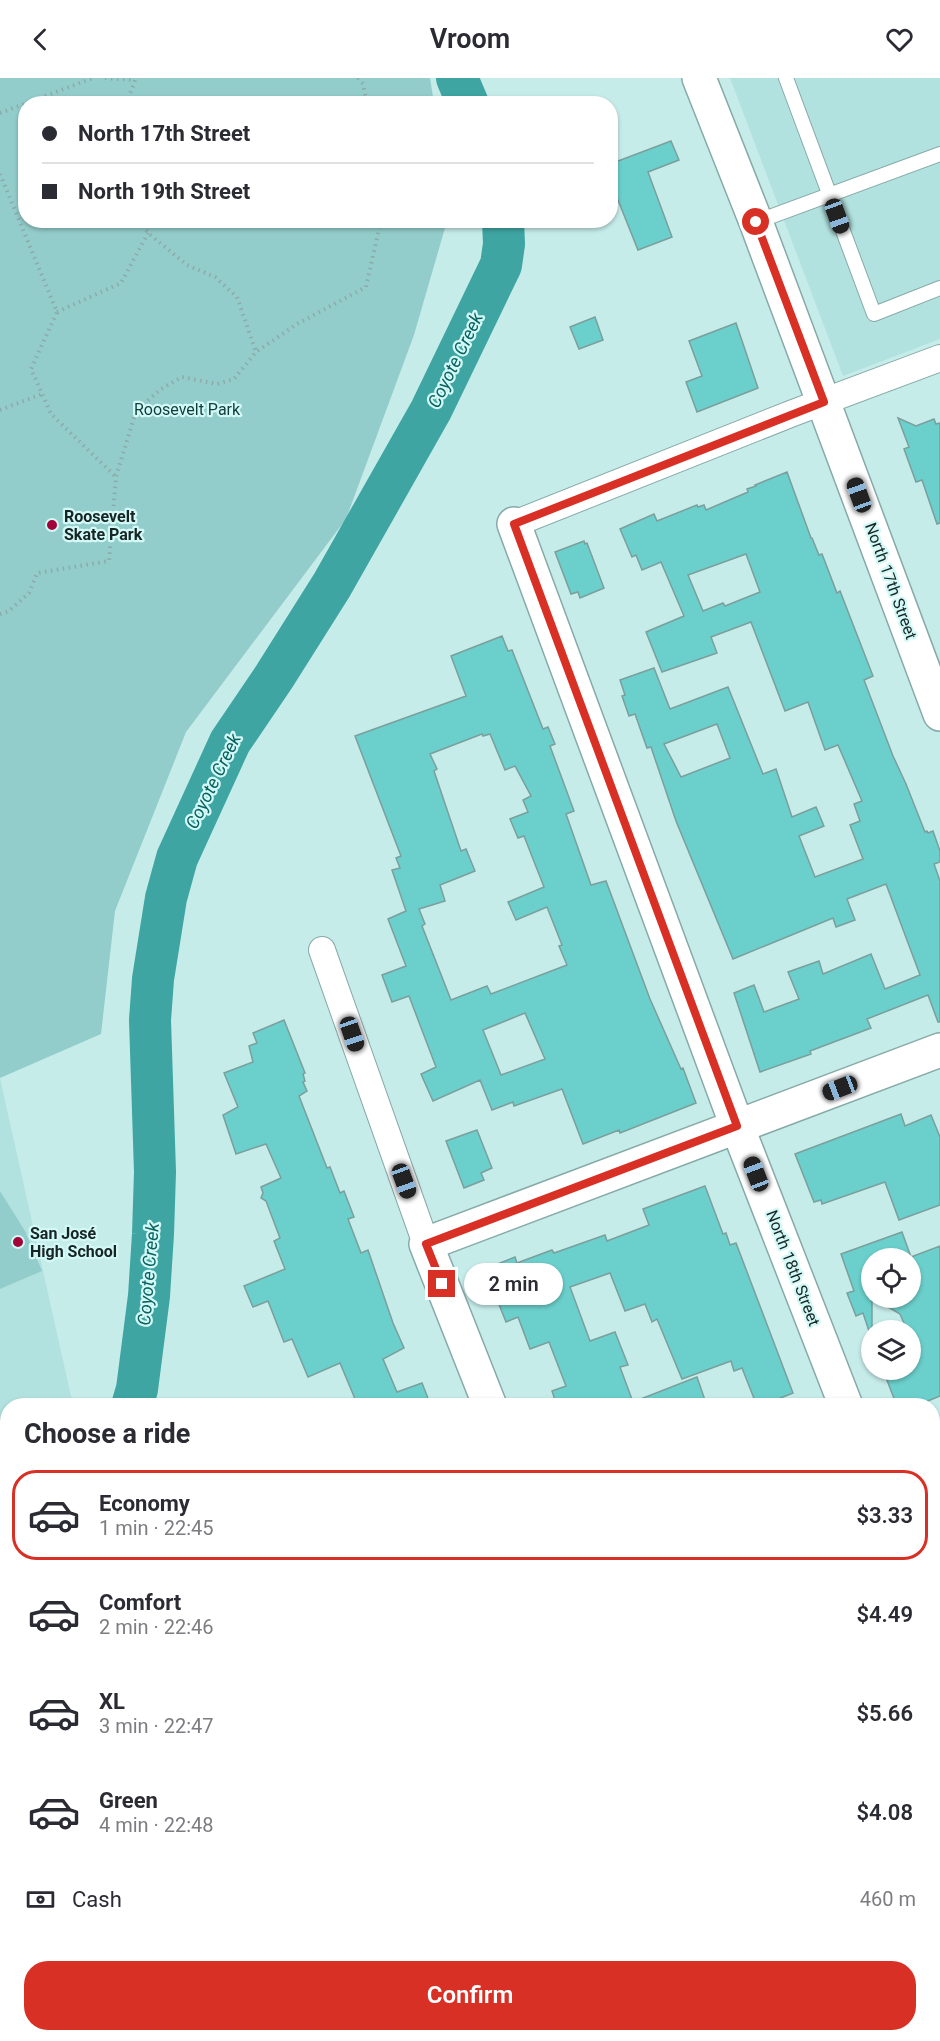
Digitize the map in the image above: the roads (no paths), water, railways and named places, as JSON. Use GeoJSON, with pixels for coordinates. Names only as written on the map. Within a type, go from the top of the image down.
{"type":"FeatureCollection","features":[{"type":"Feature","properties":{"kind":"street","name":"North 17th Street"},"geometry":{"type":"LineString","coordinates":[[699,78],[756,222],[940,714]]}},
{"type":"Feature","properties":{"kind":"street"},"geometry":{"type":"LineString","coordinates":[[514,524],[940,358]]}},
{"type":"Feature","properties":{"kind":"street","name":"North 18th Street"},"geometry":{"type":"LineString","coordinates":[[514,524],[737,1126],[843,1398]]}},
{"type":"Feature","properties":{"kind":"street"},"geometry":{"type":"LineString","coordinates":[[322,950],[426,1244],[487,1398]]}},
{"type":"Feature","properties":{"kind":"street"},"geometry":{"type":"LineString","coordinates":[[426,1244],[940,1050]]}},
{"type":"Feature","properties":{"kind":"lane"},"geometry":{"type":"LineString","coordinates":[[786,78],[874,314],[940,288]]}},
{"type":"Feature","properties":{"kind":"lane"},"geometry":{"type":"LineString","coordinates":[[756,222],[940,154]]}},
{"type":"Feature","properties":{"kind":"waterway","name":"Coyote Creek"},"geometry":{"type":"LineString","coordinates":[[457,78],[465,96]]}},
{"type":"Feature","properties":{"kind":"waterway","name":"Coyote Creek"},"geometry":{"type":"LineString","coordinates":[[134,1398],[149,1296],[153,1234],[155,1172],[150,1020],[153,979],[166,898],[177,858],[230,742],[332,585],[431,410],[501,265],[503,228]]}},
{"type":"Feature","properties":{"kind":"place","name":"Roosevelt Skate Park"},"geometry":{"type":"Point","coordinates":[52,525]}},
{"type":"Feature","properties":{"kind":"place","name":"San José High School"},"geometry":{"type":"Point","coordinates":[18,1242]}},
{"type":"Feature","properties":{"kind":"park label","name":"Roosevelt Park"},"geometry":{"type":"Point","coordinates":[187,409]}}]}
